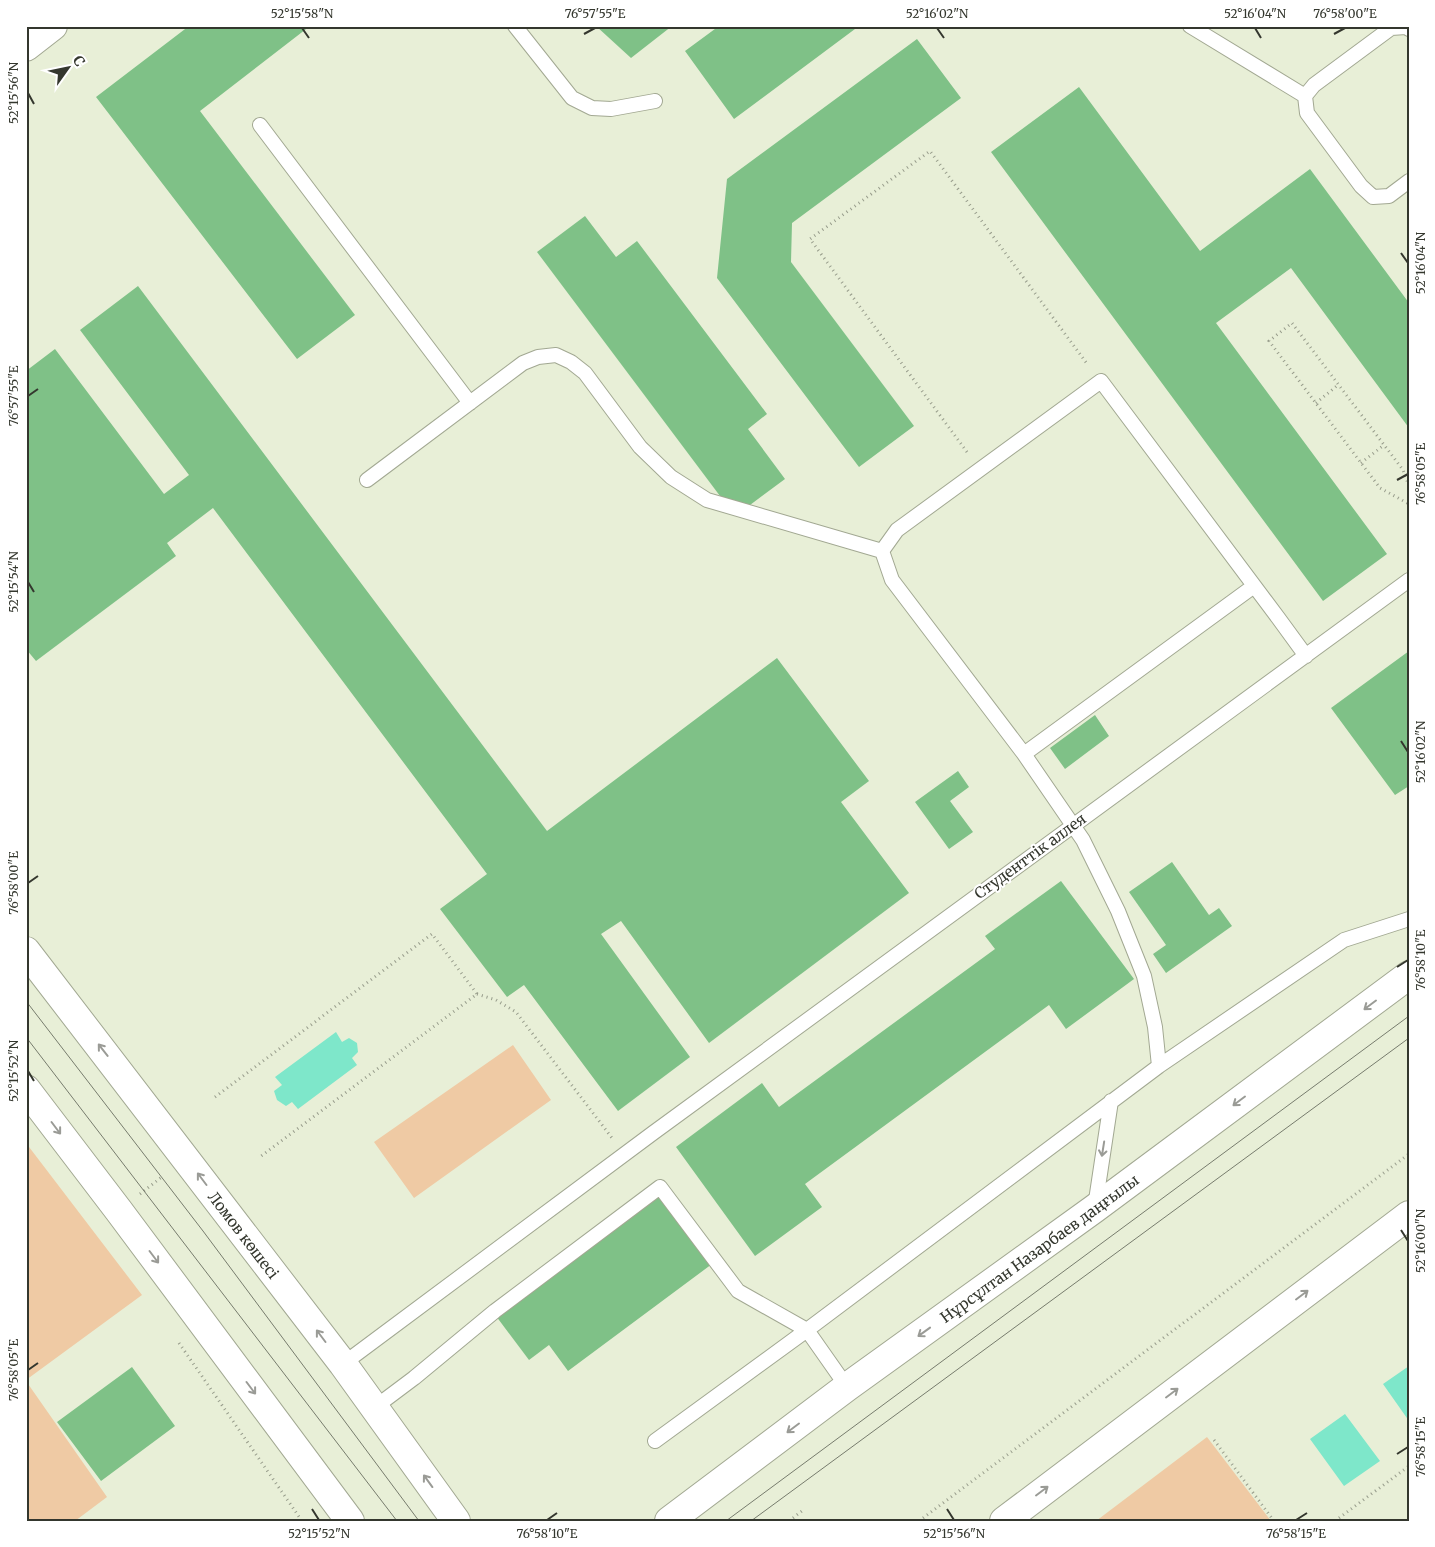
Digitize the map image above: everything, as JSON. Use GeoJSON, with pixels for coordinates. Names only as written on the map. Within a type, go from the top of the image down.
{"type":"FeatureCollection","features":[{"type":"Feature","properties":{"kind":"main road"},"geometry":{"type":"LineString","coordinates":[[26,46],[53,26]]}},
{"type":"Feature","properties":{"kind":"main road","name":"Ломов көшесі"},"geometry":{"type":"LineString","coordinates":[[26,951],[342,1364],[456,1521]]}},
{"type":"Feature","properties":{"kind":"main road","name":"Нұрсұлтан Назарбаев даңғылы"},"geometry":{"type":"LineString","coordinates":[[669,1521],[847,1387],[1409,976]]}},
{"type":"Feature","properties":{"kind":"main road"},"geometry":{"type":"LineString","coordinates":[[26,1089],[350,1521]]}},
{"type":"Feature","properties":{"kind":"main road"},"geometry":{"type":"LineString","coordinates":[[1004,1521],[1406,1222]]}},
{"type":"Feature","properties":{"kind":"lane"},"geometry":{"type":"LineString","coordinates":[[515,26],[572,98],[592,108],[612,109],[656,101]]}},
{"type":"Feature","properties":{"kind":"lane"},"geometry":{"type":"LineString","coordinates":[[1190,26],[1305,96]]}},
{"type":"Feature","properties":{"kind":"lane"},"geometry":{"type":"LineString","coordinates":[[1409,29],[1406,27],[1391,28],[1314,85],[1305,96],[1307,113],[1361,186],[1373,197],[1389,196],[1409,181]]}},
{"type":"Feature","properties":{"kind":"lane"},"geometry":{"type":"LineString","coordinates":[[260,125],[470,403]]}},
{"type":"Feature","properties":{"kind":"lane"},"geometry":{"type":"LineString","coordinates":[[367,480],[524,363],[538,357],[556,355],[571,362],[585,373],[640,447],[671,477],[707,500],[882,552]]}},
{"type":"Feature","properties":{"kind":"lane"},"geometry":{"type":"LineString","coordinates":[[882,552],[897,530],[1100,381],[1306,656]]}},
{"type":"Feature","properties":{"kind":"lane"},"geometry":{"type":"LineString","coordinates":[[882,552],[892,580],[1024,754],[1083,840],[1118,911],[1144,976],[1155,1027],[1159,1066]]}},
{"type":"Feature","properties":{"kind":"lane","name":"Студенттік аллея"},"geometry":{"type":"LineString","coordinates":[[342,1364],[1073,824],[1409,580]]}},
{"type":"Feature","properties":{"kind":"lane"},"geometry":{"type":"LineString","coordinates":[[1024,754],[1254,586]]}},
{"type":"Feature","properties":{"kind":"lane"},"geometry":{"type":"LineString","coordinates":[[655,1441],[807,1330],[1159,1066],[1344,940],[1409,919]]}},
{"type":"Feature","properties":{"kind":"lane"},"geometry":{"type":"LineString","coordinates":[[1094,1208],[1111,1101]]}},
{"type":"Feature","properties":{"kind":"lane"},"geometry":{"type":"LineString","coordinates":[[374,1408],[496,1311],[660,1187],[738,1291],[807,1330],[847,1387]]}},
{"type":"Feature","properties":{"kind":"path"},"geometry":{"type":"LineString","coordinates":[[980,469],[810,239],[930,151],[1100,381]]}},
{"type":"Feature","properties":{"kind":"path"},"geometry":{"type":"LineString","coordinates":[[1409,486],[1403,470],[1292,323],[1269,341],[1380,488],[1409,504]]}},
{"type":"Feature","properties":{"kind":"path"},"geometry":{"type":"LineString","coordinates":[[1316,403],[1338,385]]}},
{"type":"Feature","properties":{"kind":"path"},"geometry":{"type":"LineString","coordinates":[[1361,463],[1384,445]]}},
{"type":"Feature","properties":{"kind":"path"},"geometry":{"type":"LineString","coordinates":[[216,1098],[432,934],[477,994],[496,1000],[516,1012],[625,1154]]}},
{"type":"Feature","properties":{"kind":"path"},"geometry":{"type":"LineString","coordinates":[[260,1157],[477,994]]}},
{"type":"Feature","properties":{"kind":"path"},"geometry":{"type":"LineString","coordinates":[[919,1521],[1282,1247],[1409,1154]]}},
{"type":"Feature","properties":{"kind":"path"},"geometry":{"type":"LineString","coordinates":[[138,1196],[169,1172]]}},
{"type":"Feature","properties":{"kind":"path"},"geometry":{"type":"LineString","coordinates":[[1214,1440],[1274,1521]]}},
{"type":"Feature","properties":{"kind":"path"},"geometry":{"type":"LineString","coordinates":[[1336,1521],[1409,1466]]}},
{"type":"Feature","properties":{"kind":"path"},"geometry":{"type":"LineString","coordinates":[[789,1521],[802,1511]]}},
{"type":"Feature","properties":{"kind":"shaded area"},"geometry":{"type":"Polygon","coordinates":[[[513,1045],[551,1100],[414,1198],[374,1142],[513,1045]]]}},
{"type":"Feature","properties":{"kind":"shaded area"},"geometry":{"type":"Polygon","coordinates":[[[26,1143],[142,1295],[26,1380],[26,1143]]]}},
{"type":"Feature","properties":{"kind":"shaded area"},"geometry":{"type":"Polygon","coordinates":[[[26,1381],[107,1497],[75,1521],[26,1521],[26,1381]]]}},
{"type":"Feature","properties":{"kind":"shaded area"},"geometry":{"type":"Polygon","coordinates":[[[1207,1437],[1271,1521],[1096,1521],[1207,1437]]]}},
{"type":"Feature","properties":{"kind":"water"},"geometry":{"type":"Polygon","coordinates":[[[336,1032],[342,1042],[349,1038],[357,1043],[358,1052],[352,1058],[357,1065],[298,1109],[292,1102],[286,1106],[277,1100],[274,1091],[282,1085],[275,1077],[336,1032]]]}},
{"type":"Feature","properties":{"kind":"water"},"geometry":{"type":"Polygon","coordinates":[[[1409,1366],[1409,1421],[1383,1384],[1409,1366]]]}},
{"type":"Feature","properties":{"kind":"water"},"geometry":{"type":"Polygon","coordinates":[[[1345,1414],[1380,1461],[1344,1486],[1310,1439],[1345,1414]]]}},
{"type":"Feature","properties":{"kind":"building"},"geometry":{"type":"Polygon","coordinates":[[[189,26],[310,26],[200,111],[355,315],[297,359],[96,97],[189,26]]]}},
{"type":"Feature","properties":{"kind":"building"},"geometry":{"type":"Polygon","coordinates":[[[596,26],[672,26],[631,58],[596,26]]]}},
{"type":"Feature","properties":{"kind":"building"},"geometry":{"type":"Polygon","coordinates":[[[719,26],[859,26],[734,119],[685,51],[719,26]]]}},
{"type":"Feature","properties":{"kind":"building"},"geometry":{"type":"Polygon","coordinates":[[[917,39],[961,98],[792,223],[791,262],[914,426],[859,467],[717,278],[727,179],[917,39]]]}},
{"type":"Feature","properties":{"kind":"building"},"geometry":{"type":"Polygon","coordinates":[[[1079,87],[1200,251],[1310,169],[1409,303],[1409,428],[1291,268],[1216,323],[1387,554],[1323,601],[991,152],[1079,87]]]}},
{"type":"Feature","properties":{"kind":"building"},"geometry":{"type":"Polygon","coordinates":[[[585,216],[616,257],[637,241],[767,414],[748,429],[785,479],[750,505],[723,500],[537,252],[585,216]]]}},
{"type":"Feature","properties":{"kind":"building"},"geometry":{"type":"Polygon","coordinates":[[[138,286],[547,831],[777,658],[869,781],[841,802],[909,893],[709,1043],[621,921],[601,934],[690,1057],[618,1111],[524,985],[507,997],[440,909],[487,874],[213,508],[167,543],[176,556],[36,661],[26,649],[26,371],[55,349],[164,494],[189,475],[80,330],[138,286]]]}},
{"type":"Feature","properties":{"kind":"building"},"geometry":{"type":"Polygon","coordinates":[[[1409,651],[1409,786],[1395,795],[1331,708],[1409,651]]]}},
{"type":"Feature","properties":{"kind":"building"},"geometry":{"type":"Polygon","coordinates":[[[1095,715],[1109,736],[1065,769],[1050,748],[1095,715]]]}},
{"type":"Feature","properties":{"kind":"building"},"geometry":{"type":"Polygon","coordinates":[[[958,771],[969,787],[950,801],[973,832],[949,849],[915,802],[958,771]]]}},
{"type":"Feature","properties":{"kind":"building"},"geometry":{"type":"Polygon","coordinates":[[[1172,862],[1209,915],[1219,908],[1232,926],[1166,973],[1153,954],[1166,945],[1129,892],[1172,862]]]}},
{"type":"Feature","properties":{"kind":"building"},"geometry":{"type":"Polygon","coordinates":[[[1061,881],[1134,979],[1066,1029],[1049,1005],[805,1184],[822,1207],[755,1256],[676,1147],[762,1083],[779,1107],[995,949],[985,936],[1061,881]]]}},
{"type":"Feature","properties":{"kind":"building"},"geometry":{"type":"Polygon","coordinates":[[[661,1195],[712,1264],[568,1371],[549,1345],[529,1360],[496,1316],[661,1195]]]}},
{"type":"Feature","properties":{"kind":"building"},"geometry":{"type":"Polygon","coordinates":[[[132,1367],[175,1426],[101,1481],[57,1422],[132,1367]]]}},
{"type":"Feature","properties":{"kind":"tram line"},"geometry":{"type":"LineString","coordinates":[[26,1001],[203,1231],[419,1521]]}},
{"type":"Feature","properties":{"kind":"tram line"},"geometry":{"type":"LineString","coordinates":[[726,1521],[1409,1016]]}},
{"type":"Feature","properties":{"kind":"tram line"},"geometry":{"type":"LineString","coordinates":[[26,1037],[397,1521]]}},
{"type":"Feature","properties":{"kind":"tram line"},"geometry":{"type":"LineString","coordinates":[[751,1521],[1409,1038]]}}]}
